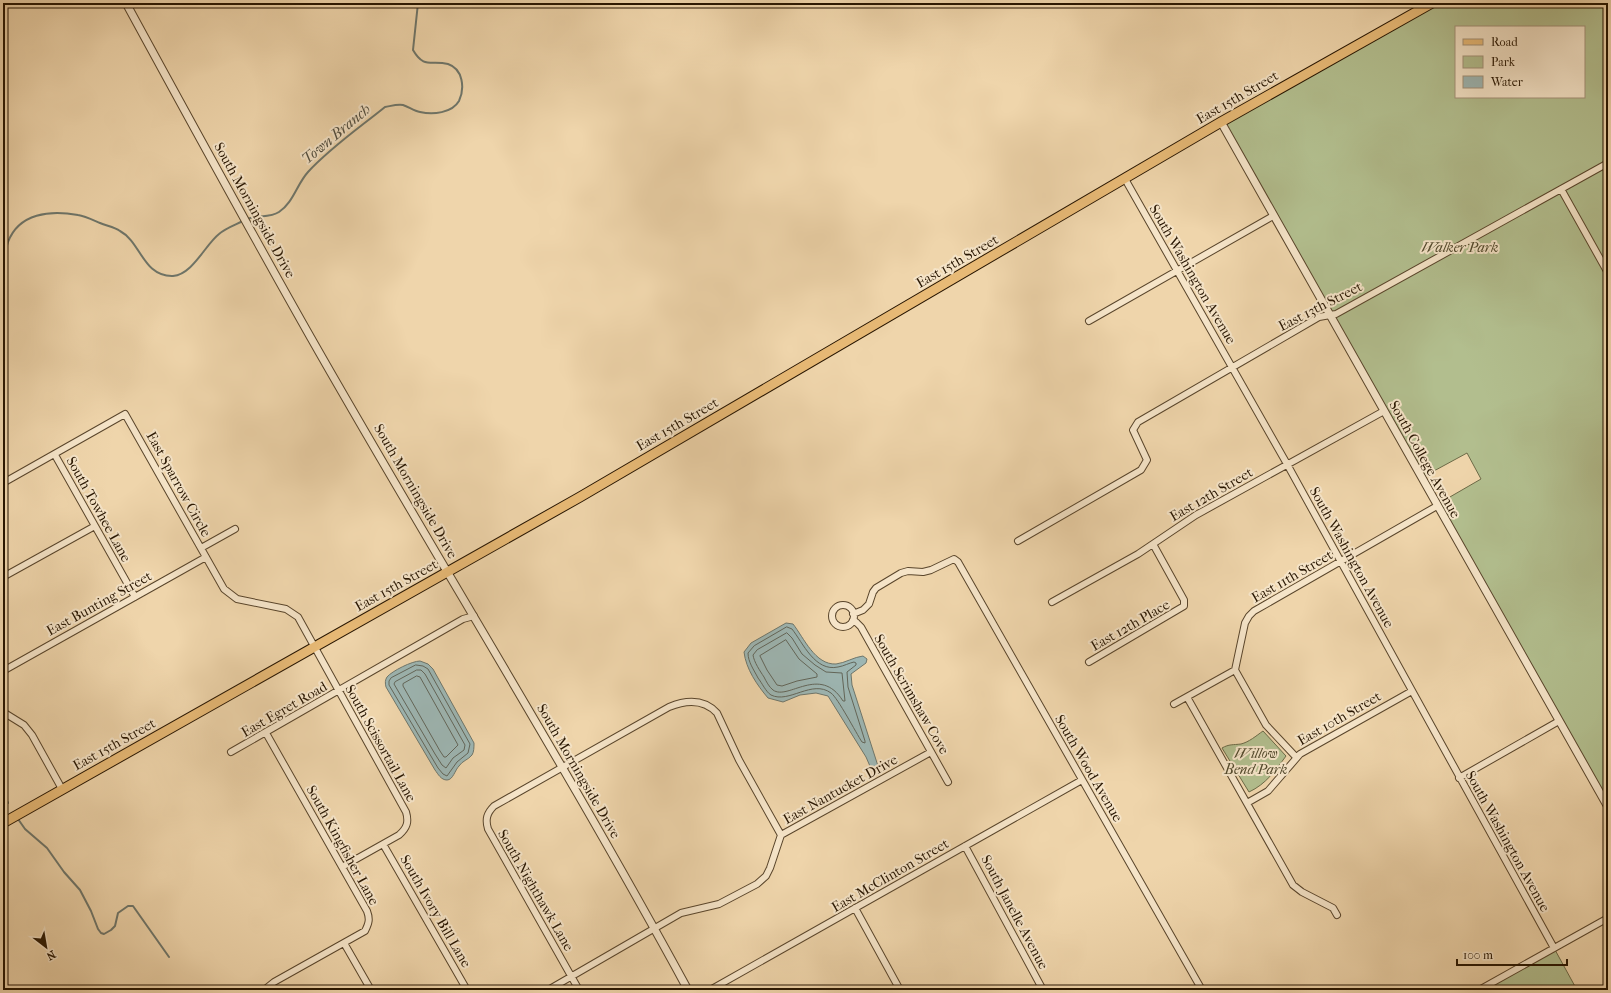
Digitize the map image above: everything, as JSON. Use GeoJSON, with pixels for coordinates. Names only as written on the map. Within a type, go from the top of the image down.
{"type":"FeatureCollection","features":[{"type":"Feature","properties":{"kind":"main road","name":"East 15th Street"},"geometry":{"type":"LineString","coordinates":[[3,823],[580,497],[1221,122],[1432,3]]}},
{"type":"Feature","properties":{"kind":"street","name":"South Morningside Drive"},"geometry":{"type":"LineString","coordinates":[[126,3],[311,339],[474,616],[655,929],[688,990]]}},
{"type":"Feature","properties":{"kind":"street","name":"South College Avenue"},"geometry":{"type":"LineString","coordinates":[[1221,122],[1608,807]]}},
{"type":"Feature","properties":{"kind":"street","name":"East 13th Street"},"geometry":{"type":"LineString","coordinates":[[1018,541],[1141,470],[1147,460],[1134,430],[1138,422],[1320,317],[1336,314],[1608,163]]}},
{"type":"Feature","properties":{"kind":"street","name":"South Washington Avenue"},"geometry":{"type":"LineString","coordinates":[[1125,179],[1287,464],[1554,948]]}},
{"type":"Feature","properties":{"kind":"street"},"geometry":{"type":"LineString","coordinates":[[1561,189],[1608,273]]}},
{"type":"Feature","properties":{"kind":"street"},"geometry":{"type":"LineString","coordinates":[[1089,321],[1273,216]]}},
{"type":"Feature","properties":{"kind":"street","name":"East 12th Street"},"geometry":{"type":"LineString","coordinates":[[1052,602],[1138,554],[1196,515],[1384,411]]}},
{"type":"Feature","properties":{"kind":"street","name":"East Sparrow Circle"},"geometry":{"type":"LineString","coordinates":[[3,483],[55,455],[125,414],[224,589],[238,599],[286,609],[298,617],[315,647]]}},
{"type":"Feature","properties":{"kind":"street","name":"South Towhee Lane"},"geometry":{"type":"LineString","coordinates":[[55,455],[135,597]]}},
{"type":"Feature","properties":{"kind":"street","name":"East 11th Street"},"geometry":{"type":"LineString","coordinates":[[1235,670],[1245,623],[1254,611],[1437,506]]}},
{"type":"Feature","properties":{"kind":"street"},"geometry":{"type":"LineString","coordinates":[[3,577],[94,526]]}},
{"type":"Feature","properties":{"kind":"street"},"geometry":{"type":"LineString","coordinates":[[201,548],[235,529]]}},
{"type":"Feature","properties":{"kind":"street","name":"East 12th Place"},"geometry":{"type":"LineString","coordinates":[[1088,662],[1184,606],[1184,600],[1153,544]]}},
{"type":"Feature","properties":{"kind":"street","name":"East Bunting Street"},"geometry":{"type":"LineString","coordinates":[[3,671],[206,557]]}},
{"type":"Feature","properties":{"kind":"street","name":"South Wood Avenue"},"geometry":{"type":"LineString","coordinates":[[853,617],[864,610],[869,604],[876,588],[908,571],[931,570],[954,559],[960,566],[1202,990]]}},
{"type":"Feature","properties":{"kind":"street","name":"East Egret Road"},"geometry":{"type":"LineString","coordinates":[[231,752],[463,619],[474,616]]}},
{"type":"Feature","properties":{"kind":"street","name":"South Scrimshaw Cove"},"geometry":{"type":"LineString","coordinates":[[853,617],[861,627],[948,782]]}},
{"type":"Feature","properties":{"kind":"street","name":"South Scissortail Lane"},"geometry":{"type":"LineString","coordinates":[[315,647],[408,818],[404,830],[383,844],[342,867]]}},
{"type":"Feature","properties":{"kind":"street"},"geometry":{"type":"LineString","coordinates":[[1174,704],[1235,670],[1266,725],[1296,757]]}},
{"type":"Feature","properties":{"kind":"street","name":"East 10th Street"},"geometry":{"type":"LineString","coordinates":[[1247,803],[1268,791],[1300,754],[1412,691]]}},
{"type":"Feature","properties":{"kind":"street"},"geometry":{"type":"LineString","coordinates":[[1187,697],[1293,884],[1302,892],[1333,908],[1337,915]]}},
{"type":"Feature","properties":{"kind":"street"},"geometry":{"type":"LineString","coordinates":[[562,768],[669,707],[677,704],[697,702],[711,707],[717,713],[739,760],[781,835]]}},
{"type":"Feature","properties":{"kind":"street"},"geometry":{"type":"LineString","coordinates":[[3,712],[24,725],[32,735],[62,789]]}},
{"type":"Feature","properties":{"kind":"street"},"geometry":{"type":"LineString","coordinates":[[1459,778],[1559,721]]}},
{"type":"Feature","properties":{"kind":"street","name":"South Kingfisher Lane"},"geometry":{"type":"LineString","coordinates":[[264,990],[274,982],[365,930],[369,924],[369,918],[342,867],[266,733]]}},
{"type":"Feature","properties":{"kind":"street","name":"East Nantucket Drive"},"geometry":{"type":"LineString","coordinates":[[548,990],[681,913],[719,904],[757,884],[766,876],[774,861],[781,835],[931,752]]}},
{"type":"Feature","properties":{"kind":"street","name":"South Nighthawk Lane"},"geometry":{"type":"LineString","coordinates":[[562,768],[494,806],[489,811],[486,823],[488,829],[580,990]]}},
{"type":"Feature","properties":{"kind":"street","name":"East McClinton Street"},"geometry":{"type":"LineString","coordinates":[[710,990],[1082,780]]}},
{"type":"Feature","properties":{"kind":"street","name":"South Ivory Bill Lane"},"geometry":{"type":"LineString","coordinates":[[383,844],[467,990]]}},
{"type":"Feature","properties":{"kind":"street","name":"South Janelle Avenue"},"geometry":{"type":"LineString","coordinates":[[965,846],[1043,990]]}},
{"type":"Feature","properties":{"kind":"street"},"geometry":{"type":"LineString","coordinates":[[855,908],[900,990]]}},
{"type":"Feature","properties":{"kind":"street"},"geometry":{"type":"LineString","coordinates":[[1479,990],[1608,918]]}},
{"type":"Feature","properties":{"kind":"street"},"geometry":{"type":"LineString","coordinates":[[344,943],[371,990]]}},
{"type":"Feature","properties":{"kind":"green space","name":"Walker Park"},"geometry":{"type":"Polygon","coordinates":[[[1432,3],[1608,3],[1608,807],[1436,505],[1481,479],[1467,453],[1421,478],[1221,122],[1432,3]]]}},
{"type":"Feature","properties":{"kind":"green space","name":"Willow Bend Park"},"geometry":{"type":"Polygon","coordinates":[[[1263,731],[1286,756],[1265,781],[1249,792],[1222,748],[1229,745],[1244,743],[1263,731]]]}},
{"type":"Feature","properties":{"kind":"green space"},"geometry":{"type":"Polygon","coordinates":[[[1554,948],[1577,990],[1487,990],[1485,987],[1554,948]]]}},
{"type":"Feature","properties":{"kind":"water"},"geometry":{"type":"Polygon","coordinates":[[[786,623],[793,624],[811,650],[822,660],[836,664],[863,656],[867,659],[866,663],[851,674],[852,685],[878,766],[879,772],[877,774],[873,773],[866,757],[828,696],[816,693],[800,695],[783,702],[768,698],[760,688],[747,665],[744,652],[751,643],[786,623]]]}},
{"type":"Feature","properties":{"kind":"water"},"geometry":{"type":"Polygon","coordinates":[[[420,661],[428,664],[433,669],[474,743],[474,751],[472,755],[460,764],[449,780],[441,778],[435,770],[385,683],[387,677],[398,669],[407,664],[420,661]]]}},
{"type":"Feature","properties":{"kind":"waterway","name":"Town Branch"},"geometry":{"type":"LineString","coordinates":[[247,219],[272,215],[284,208],[308,172],[335,146],[385,107],[403,105],[425,113],[436,113],[447,111],[456,105],[459,101],[462,90],[460,74],[457,70],[448,64],[424,62],[413,50],[418,3]]}},
{"type":"Feature","properties":{"kind":"waterway"},"geometry":{"type":"LineString","coordinates":[[1603,3],[1608,10]]}},
{"type":"Feature","properties":{"kind":"waterway","name":"Town Branch"},"geometry":{"type":"LineString","coordinates":[[3,299],[6,284],[6,249],[8,242],[13,232],[20,225],[28,219],[37,216],[57,213],[78,215],[115,228],[127,236],[143,258],[155,271],[163,275],[173,276],[180,274],[193,265],[219,234],[243,221]]}},
{"type":"Feature","properties":{"kind":"waterway"},"geometry":{"type":"LineString","coordinates":[[3,791],[8,803]]}},
{"type":"Feature","properties":{"kind":"waterway"},"geometry":{"type":"LineString","coordinates":[[18,819],[25,829],[47,848],[64,872],[80,890],[101,933],[104,934],[115,926],[118,913],[128,906],[133,906],[169,957]]}}]}
